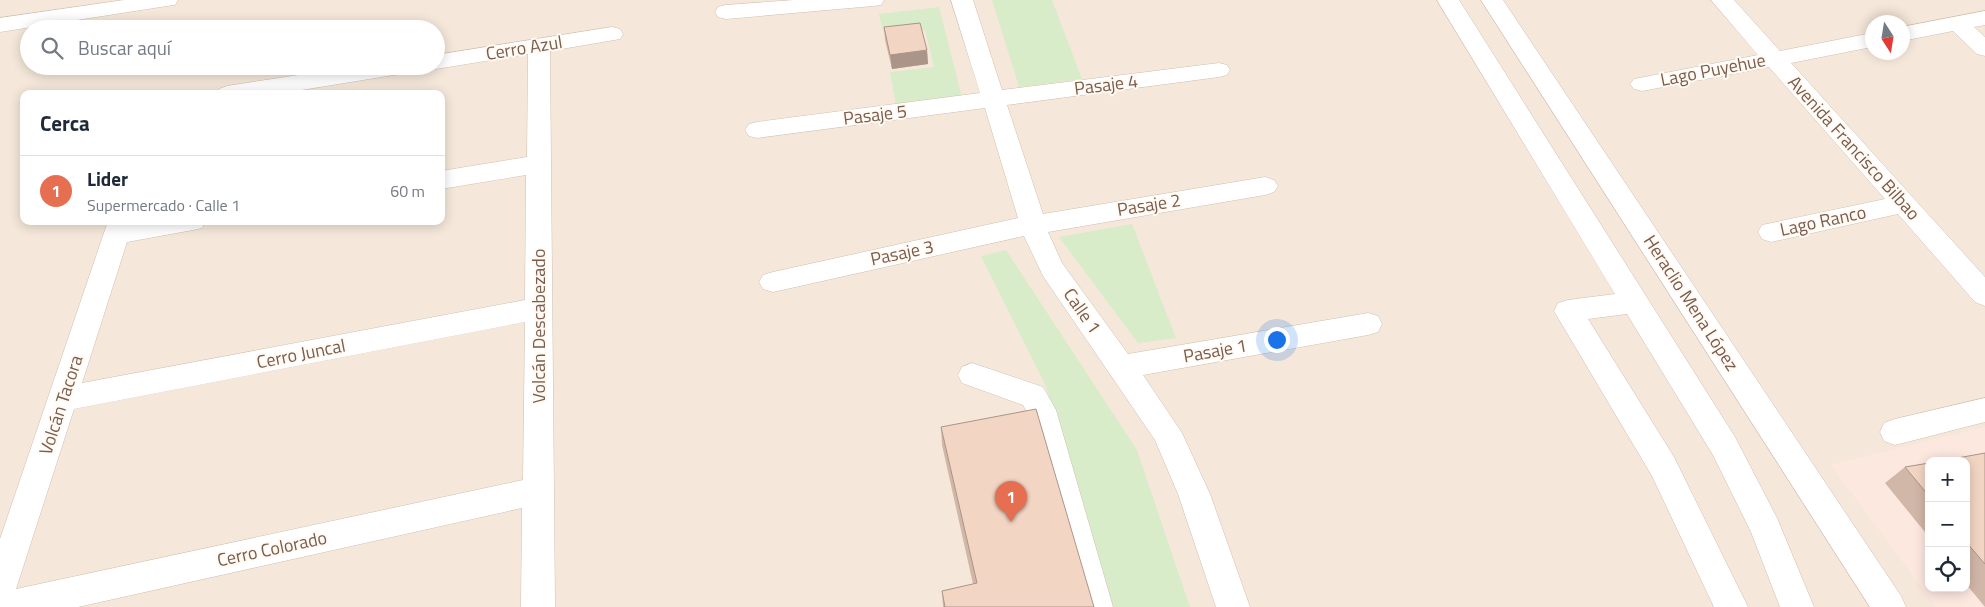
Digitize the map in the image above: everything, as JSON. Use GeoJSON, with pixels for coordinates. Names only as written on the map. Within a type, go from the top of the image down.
{"type":"FeatureCollection","features":[{"type":"Feature","properties":{"kind":"street"},"geometry":{"type":"LineString","coordinates":[[21,20],[70,8],[168,0]]}},
{"type":"Feature","properties":{"kind":"street"},"geometry":{"type":"LineString","coordinates":[[726,12],[873,0]]}},
{"type":"Feature","properties":{"kind":"street","name":"Calle 1"},"geometry":{"type":"LineString","coordinates":[[962,0],[1032,225],[1044,255],[1167,433],[1180,460],[1233,607]]}},
{"type":"Feature","properties":{"kind":"street"},"geometry":{"type":"LineString","coordinates":[[1448,0],[1724,446],[1766,528],[1797,607]]}},
{"type":"Feature","properties":{"kind":"street","name":"Heraclio Mena López"},"geometry":{"type":"LineString","coordinates":[[1492,0],[1887,605]]}},
{"type":"Feature","properties":{"kind":"street","name":"Avenida Francisco Bilbao"},"geometry":{"type":"LineString","coordinates":[[1722,0],[1985,295]]}},
{"type":"Feature","properties":{"kind":"street"},"geometry":{"type":"LineString","coordinates":[[1910,32],[1985,18]]}},
{"type":"Feature","properties":{"kind":"street"},"geometry":{"type":"LineString","coordinates":[[0,25],[20,20]]}},
{"type":"Feature","properties":{"kind":"street"},"geometry":{"type":"LineString","coordinates":[[1957,23],[1985,49]]}},
{"type":"Feature","properties":{"kind":"street","name":"Cerro Azul"},"geometry":{"type":"LineString","coordinates":[[445,61],[612,34]]}},
{"type":"Feature","properties":{"kind":"street","name":"Lago Puyehue"},"geometry":{"type":"LineString","coordinates":[[1642,84],[1865,41]]}},
{"type":"Feature","properties":{"kind":"street","name":"Volcán Descabezado"},"geometry":{"type":"LineString","coordinates":[[538,607],[540,46]]}},
{"type":"Feature","properties":{"kind":"street","name":"Pasaje 4"},"geometry":{"type":"LineString","coordinates":[[993,99],[1219,70]]}},
{"type":"Feature","properties":{"kind":"street"},"geometry":{"type":"LineString","coordinates":[[253,90],[349,75]]}},
{"type":"Feature","properties":{"kind":"street"},"geometry":{"type":"LineString","coordinates":[[1518,114],[1518,104],[1528,98],[1542,98],[1561,106]]}},
{"type":"Feature","properties":{"kind":"street","name":"Pasaje 5"},"geometry":{"type":"LineString","coordinates":[[756,130],[993,99]]}},
{"type":"Feature","properties":{"kind":"street"},"geometry":{"type":"LineString","coordinates":[[445,179],[539,164]]}},
{"type":"Feature","properties":{"kind":"street","name":"Pasaje 2"},"geometry":{"type":"LineString","coordinates":[[1032,225],[1266,186]]}},
{"type":"Feature","properties":{"kind":"street","name":"Lago Ranco"},"geometry":{"type":"LineString","coordinates":[[1771,232],[1904,204]]}},
{"type":"Feature","properties":{"kind":"street"},"geometry":{"type":"LineString","coordinates":[[119,228],[151,225]]}},
{"type":"Feature","properties":{"kind":"street","name":"Pasaje 3"},"geometry":{"type":"LineString","coordinates":[[772,282],[1032,225]]}},
{"type":"Feature","properties":{"kind":"street","name":"Volcán Tacora"},"geometry":{"type":"LineString","coordinates":[[0,588],[119,228]]}},
{"type":"Feature","properties":{"kind":"street"},"geometry":{"type":"LineString","coordinates":[[1635,302],[1568,310],[1663,467],[1730,607]]}},
{"type":"Feature","properties":{"kind":"street","name":"Cerro Juncal"},"geometry":{"type":"LineString","coordinates":[[62,399],[539,308]]}},
{"type":"Feature","properties":{"kind":"street","name":"Pasaje 1"},"geometry":{"type":"LineString","coordinates":[[1122,367],[1368,324]]}},
{"type":"Feature","properties":{"kind":"street"},"geometry":{"type":"LineString","coordinates":[[972,375],[1032,396],[1041,410],[1096,607]]}},
{"type":"Feature","properties":{"kind":"street"},"geometry":{"type":"LineString","coordinates":[[1895,432],[1985,410]]}},
{"type":"Feature","properties":{"kind":"street","name":"Cerro Colorado"},"geometry":{"type":"LineString","coordinates":[[6,607],[538,491]]}},
{"type":"Feature","properties":{"kind":"shaded area"},"geometry":{"type":"Polygon","coordinates":[[[0,0],[1985,0],[1985,607],[0,607],[0,0]]]}},
{"type":"Feature","properties":{"kind":"shaded area"},"geometry":{"type":"Polygon","coordinates":[[[1985,427],[1985,607],[1936,607],[1831,465],[1985,427]]]}},
{"type":"Feature","properties":{"kind":"green space"},"geometry":{"type":"Polygon","coordinates":[[[992,0],[1052,0],[1082,79],[1019,87],[992,0]]]}},
{"type":"Feature","properties":{"kind":"green space"},"geometry":{"type":"Polygon","coordinates":[[[939,7],[962,97],[896,105],[890,72],[934,67],[925,30],[884,35],[879,14],[939,7]]]}},
{"type":"Feature","properties":{"kind":"green space"},"geometry":{"type":"Polygon","coordinates":[[[1132,224],[1176,338],[1138,343],[1059,237],[1132,224]]]}},
{"type":"Feature","properties":{"kind":"green space"},"geometry":{"type":"Polygon","coordinates":[[[1006,250],[1137,450],[1190,607],[1111,607],[1046,386],[981,256],[1006,250]]]}},
{"type":"Feature","properties":{"kind":"building"},"geometry":{"type":"Polygon","coordinates":[[[920,23],[927,50],[890,55],[884,27],[920,23]]]}},
{"type":"Feature","properties":{"kind":"building"},"geometry":{"type":"Polygon","coordinates":[[[1036,409],[1094,607],[945,607],[942,591],[977,583],[941,427],[1036,409]]]}},
{"type":"Feature","properties":{"kind":"building"},"geometry":{"type":"Polygon","coordinates":[[[1985,453],[1985,564],[1970,547],[1970,457],[1963,457],[1985,453]]]}},
{"type":"Feature","properties":{"kind":"building"},"geometry":{"type":"Polygon","coordinates":[[[1925,464],[1925,491],[1905,467],[1925,464]]]}},
{"type":"Feature","properties":{"kind":"place","name":"Lider"},"geometry":{"type":"Point","coordinates":[1011,522]}}]}
